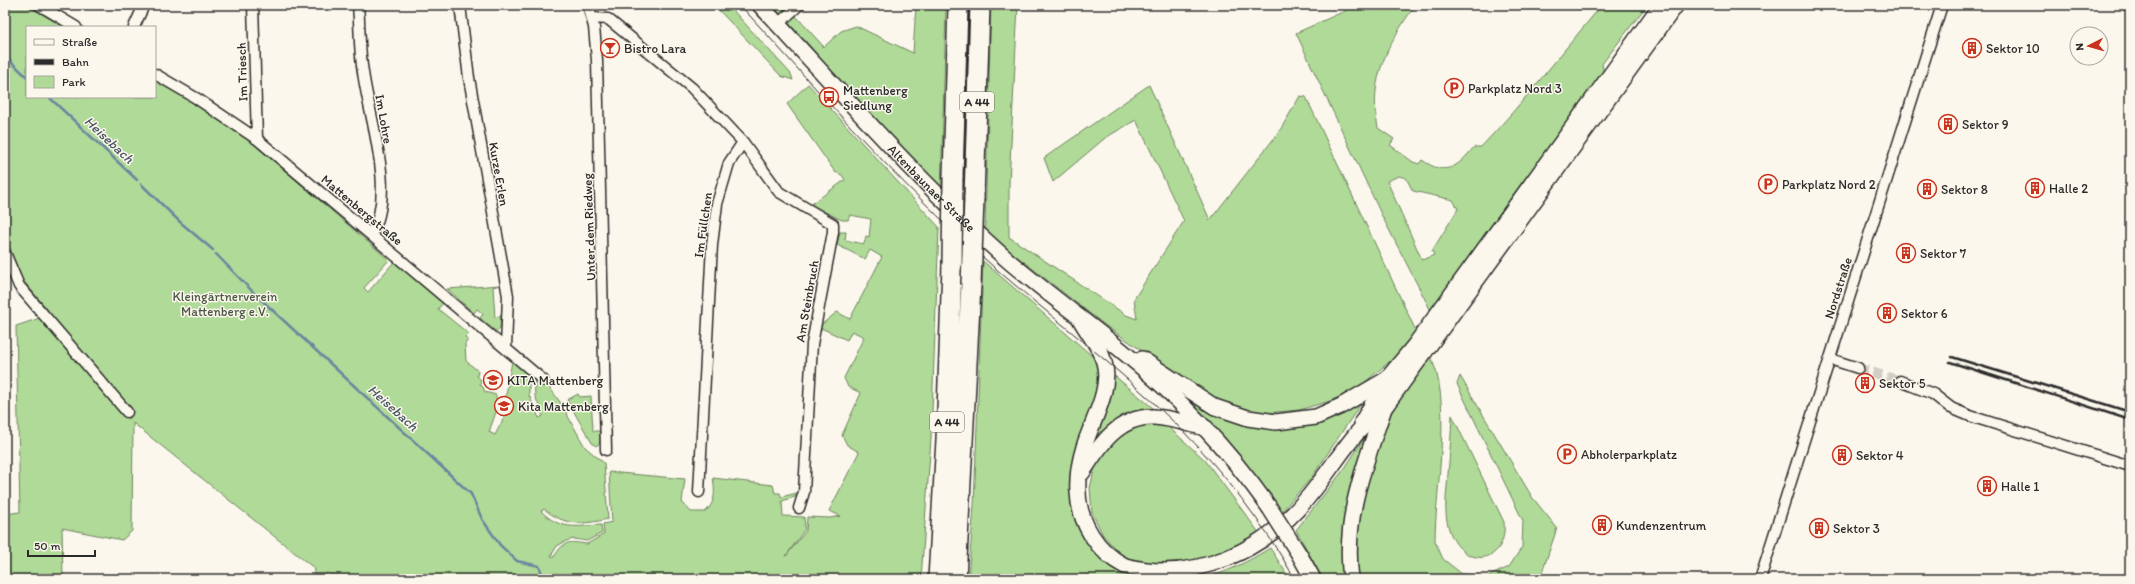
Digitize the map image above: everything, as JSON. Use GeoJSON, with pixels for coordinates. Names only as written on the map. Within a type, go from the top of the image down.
{"type":"FeatureCollection","features":[{"type":"Feature","properties":{"kind":"highway","name":"A 44"},"geometry":{"type":"LineString","coordinates":[[938,579],[947,424],[958,5]]}},
{"type":"Feature","properties":{"kind":"highway","name":"A 44"},"geometry":{"type":"LineString","coordinates":[[956,579],[971,285],[980,5]]}},
{"type":"Feature","properties":{"kind":"main road","name":"Altenbaunaer Straße"},"geometry":{"type":"LineString","coordinates":[[760,5],[864,120],[937,195],[1012,263],[1122,351]]}},
{"type":"Feature","properties":{"kind":"main road"},"geometry":{"type":"LineString","coordinates":[[1079,318],[1100,351],[1104,363],[1106,379],[1083,448],[1078,478],[1079,505],[1090,534],[1110,556],[1121,564],[1146,574],[1170,576],[1199,574],[1216,569],[1236,560],[1273,533],[1309,496],[1358,432],[1384,408],[1418,361],[1450,306],[1661,5]]}},
{"type":"Feature","properties":{"kind":"main road"},"geometry":{"type":"LineString","coordinates":[[1358,432],[1363,420],[1387,379],[1450,306],[1676,5]]}},
{"type":"Feature","properties":{"kind":"main road"},"geometry":{"type":"LineString","coordinates":[[1122,351],[1145,361],[1215,407],[1236,415],[1260,420],[1292,421],[1316,417],[1341,406],[1387,379]]}},
{"type":"Feature","properties":{"kind":"main road"},"geometry":{"type":"LineString","coordinates":[[1122,351],[1206,428],[1232,457],[1269,507],[1313,579]]}},
{"type":"Feature","properties":{"kind":"main road"},"geometry":{"type":"LineString","coordinates":[[1351,579],[1349,546],[1355,494],[1384,408]]}},
{"type":"Feature","properties":{"kind":"main road"},"geometry":{"type":"LineString","coordinates":[[1078,478],[1106,437],[1131,421],[1155,417],[1206,428]]}},
{"type":"Feature","properties":{"kind":"street"},"geometry":{"type":"LineString","coordinates":[[39,5],[74,26]]}},
{"type":"Feature","properties":{"kind":"street"},"geometry":{"type":"LineString","coordinates":[[134,26],[144,5]]}},
{"type":"Feature","properties":{"kind":"street","name":"Im Triesch"},"geometry":{"type":"LineString","coordinates":[[253,5],[257,139]]}},
{"type":"Feature","properties":{"kind":"street","name":"Im Lohre"},"geometry":{"type":"LineString","coordinates":[[358,5],[362,71],[382,177],[381,208],[371,235]]}},
{"type":"Feature","properties":{"kind":"street","name":"Kurze Erlen"},"geometry":{"type":"LineString","coordinates":[[460,5],[470,86],[508,296],[506,347]]}},
{"type":"Feature","properties":{"kind":"street","name":"Unter dem Riedweg"},"geometry":{"type":"LineString","coordinates":[[588,5],[592,18],[597,60],[606,450]]}},
{"type":"Feature","properties":{"kind":"street"},"geometry":{"type":"LineString","coordinates":[[778,24],[799,5]]}},
{"type":"Feature","properties":{"kind":"street","name":"Nordstraße"},"geometry":{"type":"LineString","coordinates":[[1760,579],[1942,5]]}},
{"type":"Feature","properties":{"kind":"street"},"geometry":{"type":"LineString","coordinates":[[592,18],[608,19],[692,88],[743,142]]}},
{"type":"Feature","properties":{"kind":"street","name":"Mattenbergstraße"},"geometry":{"type":"LineString","coordinates":[[156,75],[196,98],[257,139],[506,347],[543,380]]}},
{"type":"Feature","properties":{"kind":"street","name":"Im Füllchen"},"geometry":{"type":"LineString","coordinates":[[698,492],[712,245],[717,204],[729,163],[743,142]]}},
{"type":"Feature","properties":{"kind":"street","name":"Am Steinbruch"},"geometry":{"type":"LineString","coordinates":[[743,142],[778,192],[833,224],[833,232],[812,344],[804,492],[799,508]]}},
{"type":"Feature","properties":{"kind":"street"},"geometry":{"type":"LineString","coordinates":[[5,254],[19,286],[126,412]]}},
{"type":"Feature","properties":{"kind":"street"},"geometry":{"type":"LineString","coordinates":[[1830,359],[1858,368]]}},
{"type":"Feature","properties":{"kind":"street"},"geometry":{"type":"LineString","coordinates":[[1900,381],[1933,394],[1951,408],[1970,416],[2130,466]]}},
{"type":"Feature","properties":{"kind":"green space","name":"Kleingärtnerverein Mattenberg e.V."},"geometry":{"type":"Polygon","coordinates":[[[5,5],[26,5],[62,26],[26,26],[26,98],[156,98],[156,81],[194,103],[255,145],[389,260],[364,288],[368,292],[394,262],[443,303],[438,309],[469,334],[465,338],[468,340],[465,344],[466,361],[478,371],[477,376],[481,380],[480,384],[485,392],[496,395],[497,409],[489,432],[495,435],[507,412],[504,406],[512,361],[529,375],[529,395],[539,418],[543,416],[535,396],[534,379],[544,387],[547,384],[560,402],[585,447],[604,463],[608,519],[574,523],[559,519],[544,509],[541,511],[555,522],[569,526],[601,525],[602,533],[587,541],[574,539],[566,541],[557,546],[551,556],[554,557],[565,544],[572,542],[587,544],[604,534],[603,524],[612,522],[609,472],[685,479],[682,502],[691,512],[705,512],[709,508],[714,496],[713,478],[773,485],[775,493],[780,493],[781,497],[797,493],[795,497],[782,501],[783,516],[804,517],[805,529],[786,556],[806,531],[807,517],[830,518],[841,516],[829,511],[859,452],[847,445],[842,435],[861,393],[848,387],[844,378],[864,337],[852,331],[847,340],[821,328],[821,325],[837,312],[850,319],[882,257],[870,250],[865,259],[837,245],[840,232],[846,232],[845,240],[864,244],[866,236],[869,237],[871,219],[850,215],[848,220],[842,220],[810,205],[845,180],[842,175],[835,172],[787,104],[808,84],[939,227],[931,438],[921,579],[352,579],[326,573],[324,579],[313,579],[315,569],[133,423],[132,531],[122,540],[62,528],[63,579],[5,579],[5,514],[20,512],[16,326],[37,319],[48,310],[22,279],[5,236],[5,5]]]}},
{"type":"Feature","properties":{"kind":"green space"},"geometry":{"type":"Polygon","coordinates":[[[714,5],[728,5],[791,74],[793,80],[781,76],[714,5]]]}},
{"type":"Feature","properties":{"kind":"green space"},"geometry":{"type":"Polygon","coordinates":[[[767,5],[786,5],[824,47],[841,31],[856,26],[913,53],[916,5],[946,5],[941,192],[767,5]]]}},
{"type":"Feature","properties":{"kind":"green space"},"geometry":{"type":"Polygon","coordinates":[[[991,5],[1018,5],[1009,183],[1009,237],[1126,315],[1137,319],[1134,299],[1184,221],[1136,120],[1105,138],[1053,182],[1044,158],[1149,85],[1210,220],[1279,132],[1300,96],[1306,97],[1416,331],[1401,352],[1358,388],[1330,401],[1299,410],[1266,413],[1233,408],[1194,386],[1106,326],[988,234],[985,227],[991,5]]]}},
{"type":"Feature","properties":{"kind":"green space"},"geometry":{"type":"Polygon","coordinates":[[[1358,5],[1415,5],[1396,34],[1378,78],[1376,110],[1378,128],[1394,139],[1390,145],[1413,162],[1419,164],[1422,160],[1430,165],[1445,169],[1457,164],[1474,147],[1481,147],[1528,95],[1602,5],[1647,5],[1602,64],[1604,74],[1431,311],[1382,216],[1296,33],[1358,5]],[[1399,176],[1387,181],[1422,260],[1434,255],[1432,251],[1458,209],[1453,200],[1413,191],[1406,178],[1399,176]]]}},
{"type":"Feature","properties":{"kind":"green space"},"geometry":{"type":"Polygon","coordinates":[[[983,261],[1099,362],[1101,380],[1070,477],[1072,500],[1104,559],[1133,577],[1142,579],[968,579],[974,506],[983,261]]]}},
{"type":"Feature","properties":{"kind":"green space"},"geometry":{"type":"Polygon","coordinates":[[[500,285],[493,287],[495,318],[501,315],[500,328],[498,331],[495,331],[480,318],[483,314],[477,309],[474,313],[447,289],[500,285]]]}},
{"type":"Feature","properties":{"kind":"green space"},"geometry":{"type":"Polygon","coordinates":[[[1429,354],[1436,372],[1442,419],[1435,541],[1443,559],[1462,574],[1487,577],[1509,567],[1522,547],[1523,521],[1457,384],[1460,376],[1532,497],[1557,528],[1540,579],[1357,579],[1355,524],[1373,449],[1390,415],[1429,354]]]}},
{"type":"Feature","properties":{"kind":"green space"},"geometry":{"type":"Polygon","coordinates":[[[1110,372],[1159,413],[1120,420],[1101,433],[1088,456],[1110,372]]]}},
{"type":"Feature","properties":{"kind":"green space"},"geometry":{"type":"Polygon","coordinates":[[[1175,389],[1266,426],[1364,399],[1312,477],[1281,512],[1230,449],[1175,389]]]}},
{"type":"Feature","properties":{"kind":"green space"},"geometry":{"type":"Polygon","coordinates":[[[578,394],[580,397],[591,396],[593,431],[600,431],[600,443],[596,446],[592,443],[567,400],[578,394]]]}},
{"type":"Feature","properties":{"kind":"green space"},"geometry":{"type":"Polygon","coordinates":[[[1452,415],[1504,522],[1503,537],[1499,548],[1492,555],[1482,557],[1473,556],[1463,551],[1455,542],[1447,522],[1446,502],[1452,415]]]}},
{"type":"Feature","properties":{"kind":"green space"},"geometry":{"type":"Polygon","coordinates":[[[1164,423],[1205,460],[1260,534],[1246,544],[1174,569],[1134,561],[1118,552],[1103,535],[1092,513],[1090,488],[1096,462],[1107,445],[1127,427],[1164,423]]]}},
{"type":"Feature","properties":{"kind":"green space"},"geometry":{"type":"Polygon","coordinates":[[[1370,429],[1355,472],[1345,517],[1346,579],[1323,579],[1296,530],[1345,468],[1370,429]]]}},
{"type":"Feature","properties":{"kind":"green space"},"geometry":{"type":"Polygon","coordinates":[[[1270,548],[1290,579],[1200,579],[1219,574],[1254,558],[1270,548]]]}},
{"type":"Feature","properties":{"kind":"waterway","name":"Heisebach"},"geometry":{"type":"LineString","coordinates":[[5,56],[26,76]]}},
{"type":"Feature","properties":{"kind":"waterway","name":"Heisebach"},"geometry":{"type":"LineString","coordinates":[[50,98],[137,180]]}},
{"type":"Feature","properties":{"kind":"waterway","name":"Heisebach"},"geometry":{"type":"LineString","coordinates":[[141,184],[180,222],[213,250]]}},
{"type":"Feature","properties":{"kind":"waterway","name":"Heisebach"},"geometry":{"type":"LineString","coordinates":[[216,254],[255,294],[471,494],[482,519],[500,545],[517,561],[539,566],[544,579]]}},
{"type":"Feature","properties":{"kind":"tunnel"},"geometry":{"type":"LineString","coordinates":[[1858,368],[1900,381]]}},
{"type":"Feature","properties":{"kind":"tram line"},"geometry":{"type":"LineString","coordinates":[[740,5],[879,157],[938,216],[994,267],[1127,379],[1195,443],[1227,480],[1256,518],[1283,558],[1295,579]]}},
{"type":"Feature","properties":{"kind":"railway"},"geometry":{"type":"LineString","coordinates":[[1952,357],[2130,412]]}},
{"type":"Feature","properties":{"kind":"railway"},"geometry":{"type":"LineString","coordinates":[[1950,362],[2130,420]]}},
{"type":"Feature","properties":{"kind":"place","name":"Bistro Lara"},"geometry":{"type":"Point","coordinates":[610,48]}},
{"type":"Feature","properties":{"kind":"place","name":"Sektor 10"},"geometry":{"type":"Point","coordinates":[1972,48]}},
{"type":"Feature","properties":{"kind":"place","name":"Parkplatz Nord 3"},"geometry":{"type":"Point","coordinates":[1454,88]}},
{"type":"Feature","properties":{"kind":"place","name":"Mattenberg Siedlung"},"geometry":{"type":"Point","coordinates":[829,97]}},
{"type":"Feature","properties":{"kind":"place","name":"Sektor 9"},"geometry":{"type":"Point","coordinates":[1948,124]}},
{"type":"Feature","properties":{"kind":"place","name":"Parkplatz Nord 2"},"geometry":{"type":"Point","coordinates":[1768,184]}},
{"type":"Feature","properties":{"kind":"place","name":"Halle 2"},"geometry":{"type":"Point","coordinates":[2035,188]}},
{"type":"Feature","properties":{"kind":"place","name":"Sektor 8"},"geometry":{"type":"Point","coordinates":[1927,189]}},
{"type":"Feature","properties":{"kind":"place","name":"Sektor 7"},"geometry":{"type":"Point","coordinates":[1906,253]}},
{"type":"Feature","properties":{"kind":"place","name":"Sektor 6"},"geometry":{"type":"Point","coordinates":[1887,313]}},
{"type":"Feature","properties":{"kind":"place","name":"KITA Mattenberg"},"geometry":{"type":"Point","coordinates":[493,380]}},
{"type":"Feature","properties":{"kind":"place","name":"Sektor 5"},"geometry":{"type":"Point","coordinates":[1865,383]}},
{"type":"Feature","properties":{"kind":"place","name":"Kita Mattenberg"},"geometry":{"type":"Point","coordinates":[504,406]}},
{"type":"Feature","properties":{"kind":"place","name":"Abholerparkplatz"},"geometry":{"type":"Point","coordinates":[1567,454]}},
{"type":"Feature","properties":{"kind":"place","name":"Sektor 4"},"geometry":{"type":"Point","coordinates":[1842,455]}},
{"type":"Feature","properties":{"kind":"place","name":"Halle 1"},"geometry":{"type":"Point","coordinates":[1987,486]}},
{"type":"Feature","properties":{"kind":"place","name":"Kundenzentrum"},"geometry":{"type":"Point","coordinates":[1602,525]}},
{"type":"Feature","properties":{"kind":"place","name":"Sektor 3"},"geometry":{"type":"Point","coordinates":[1819,528]}}]}
